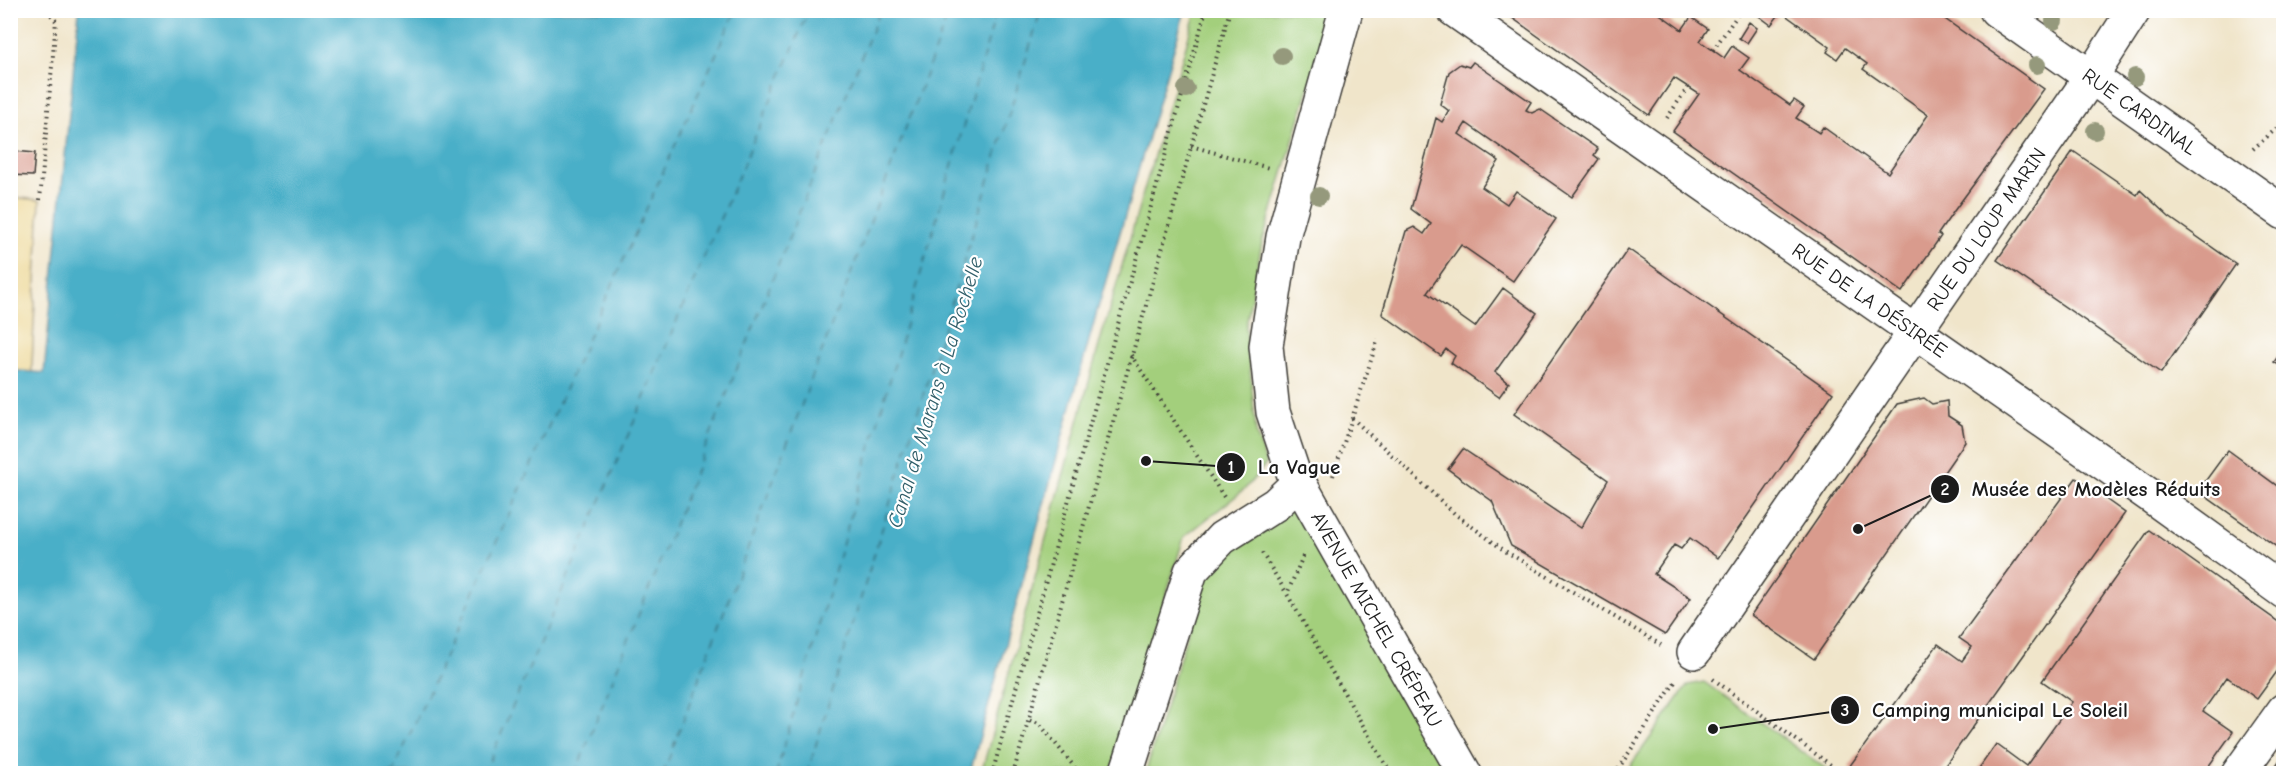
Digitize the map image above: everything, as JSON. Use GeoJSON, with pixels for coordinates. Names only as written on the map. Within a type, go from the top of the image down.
{"type":"FeatureCollection","features":[{"type":"Feature","properties":{"kind":"street","name":"AVENUE MICHEL CRÉPEAU"},"geometry":{"type":"LineString","coordinates":[[1346,10],[1283,237],[1266,346],[1273,412],[1293,472],[1465,774]]}},
{"type":"Feature","properties":{"kind":"street","name":"RUE DE LA DÉSIRÉE"},"geometry":{"type":"LineString","coordinates":[[1454,10],[2283,592]]}},
{"type":"Feature","properties":{"kind":"street","name":"RUE CARDINAL"},"geometry":{"type":"LineString","coordinates":[[1996,10],[2283,213]]}},
{"type":"Feature","properties":{"kind":"street","name":"RUE DU LOUP MARIN"},"geometry":{"type":"LineString","coordinates":[[1691,656],[2091,77],[2134,10]]}},
{"type":"Feature","properties":{"kind":"street"},"geometry":{"type":"LineString","coordinates":[[1126,774],[1191,571],[1222,538],[1276,504],[1299,482]]}},
{"type":"Feature","properties":{"kind":"street"},"geometry":{"type":"LineString","coordinates":[[2238,774],[2283,710]]}},
{"type":"Feature","properties":{"kind":"path"},"geometry":{"type":"LineString","coordinates":[[40,200],[56,21],[47,10]]}},
{"type":"Feature","properties":{"kind":"path"},"geometry":{"type":"LineString","coordinates":[[992,774],[1206,10]]}},
{"type":"Feature","properties":{"kind":"path"},"geometry":{"type":"LineString","coordinates":[[1013,774],[1230,10]]}},
{"type":"Feature","properties":{"kind":"path"},"geometry":{"type":"LineString","coordinates":[[1713,50],[1741,10]]}},
{"type":"Feature","properties":{"kind":"path"},"geometry":{"type":"LineString","coordinates":[[2246,156],[2283,122]]}},
{"type":"Feature","properties":{"kind":"path"},"geometry":{"type":"LineString","coordinates":[[1191,146],[1300,176]]}},
{"type":"Feature","properties":{"kind":"path"},"geometry":{"type":"LineString","coordinates":[[1131,354],[1287,594]]}},
{"type":"Feature","properties":{"kind":"path"},"geometry":{"type":"LineString","coordinates":[[1352,418],[1455,514],[1505,551],[1691,656],[1843,774]]}},
{"type":"Feature","properties":{"kind":"path"},"geometry":{"type":"LineString","coordinates":[[1615,774],[1691,656]]}},
{"type":"Feature","properties":{"kind":"path"},"geometry":{"type":"LineString","coordinates":[[1030,720],[1039,723],[1080,774]]}},
{"type":"Feature","properties":{"kind":"green space"},"geometry":{"type":"Polygon","coordinates":[[[1196,11],[1332,11],[1262,243],[1246,326],[1256,432],[1266,464],[1245,489],[1184,537],[1111,773],[981,774],[1101,338],[1196,11]]]}},
{"type":"Feature","properties":{"kind":"green space"},"geometry":{"type":"Polygon","coordinates":[[[1292,472],[1465,773],[1145,774],[1205,574],[1292,472]]]}},
{"type":"Feature","properties":{"kind":"green space"},"geometry":{"type":"Polygon","coordinates":[[[1704,682],[1832,773],[1625,773],[1688,685],[1704,682]]]}},
{"type":"Feature","properties":{"kind":"sand"},"geometry":{"type":"Polygon","coordinates":[[[10,197],[40,200],[25,507],[10,506],[10,197]]]}},
{"type":"Feature","properties":{"kind":"water","name":"Canal de Marans à La Rochelle"},"geometry":{"type":"Polygon","coordinates":[[[79,11],[1185,11],[1096,315],[970,773],[11,773],[11,370],[44,373],[79,11]]]}},
{"type":"Feature","properties":{"kind":"building"},"geometry":{"type":"Polygon","coordinates":[[[1501,10],[1654,10],[1682,30],[1691,17],[1708,29],[1700,41],[1724,58],[1732,46],[1749,58],[1740,70],[1790,105],[1794,100],[1804,107],[1796,118],[1819,133],[1823,127],[1888,173],[1928,115],[1863,69],[1867,64],[1845,48],[1837,59],[1827,52],[1830,47],[1781,12],[1771,25],[1755,13],[1757,10],[1932,10],[2044,89],[1954,211],[1938,234],[1941,236],[1902,292],[1673,131],[1699,94],[1674,78],[1649,115],[1501,10]]]}},
{"type":"Feature","properties":{"kind":"building"},"geometry":{"type":"Polygon","coordinates":[[[1749,22],[1757,28],[1747,43],[1739,38],[1749,22]]]}},
{"type":"Feature","properties":{"kind":"building"},"geometry":{"type":"Polygon","coordinates":[[[1473,62],[1531,102],[1526,110],[1532,113],[1540,109],[1598,149],[1594,155],[1599,159],[1572,197],[1466,123],[1459,134],[1499,161],[1482,187],[1507,204],[1516,191],[1556,219],[1513,281],[1461,245],[1427,293],[1475,327],[1503,288],[1537,313],[1495,372],[1509,383],[1499,397],[1451,363],[1455,356],[1446,349],[1441,356],[1382,314],[1406,231],[1414,227],[1424,234],[1431,224],[1411,209],[1436,118],[1442,122],[1449,111],[1440,104],[1449,72],[1460,64],[1469,67],[1473,62]]]}},
{"type":"Feature","properties":{"kind":"building"},"geometry":{"type":"Polygon","coordinates":[[[14,151],[35,153],[33,176],[10,175],[10,155],[14,156],[14,151]]]}},
{"type":"Feature","properties":{"kind":"building"},"geometry":{"type":"Polygon","coordinates":[[[2073,151],[2137,195],[2140,190],[2169,217],[2236,264],[2161,373],[1997,260],[2073,151]]]}},
{"type":"Feature","properties":{"kind":"building"},"geometry":{"type":"Polygon","coordinates":[[[1628,249],[1833,393],[1718,558],[1690,538],[1681,549],[1674,545],[1654,574],[1691,598],[1665,635],[1511,546],[1492,501],[1448,469],[1463,449],[1581,528],[1608,480],[1514,414],[1628,249]]]}},
{"type":"Feature","properties":{"kind":"building"},"geometry":{"type":"Polygon","coordinates":[[[2284,348],[2284,368],[2274,362],[2284,348]]]}},
{"type":"Feature","properties":{"kind":"building"},"geometry":{"type":"Polygon","coordinates":[[[1924,398],[1932,404],[1947,401],[1948,416],[1962,425],[1965,442],[1814,659],[1751,615],[1897,404],[1924,398]]]}},
{"type":"Feature","properties":{"kind":"building"},"geometry":{"type":"Polygon","coordinates":[[[2228,450],[2284,491],[2284,552],[2198,491],[2228,450]]]}},
{"type":"Feature","properties":{"kind":"building"},"geometry":{"type":"Polygon","coordinates":[[[2076,478],[2125,513],[1939,774],[1858,774],[1849,767],[1938,644],[1962,661],[1972,647],[1959,638],[2076,478]]]}},
{"type":"Feature","properties":{"kind":"building"},"geometry":{"type":"Polygon","coordinates":[[[2149,530],[2284,626],[2284,662],[2257,699],[2227,677],[2203,711],[2233,732],[2203,774],[1975,774],[1996,744],[2026,766],[2072,702],[2042,681],[2149,530]]]}},
{"type":"Feature","properties":{"kind":"building"},"geometry":{"type":"Polygon","coordinates":[[[2284,754],[2284,774],[2270,774],[2284,754]]]}},
{"type":"Feature","properties":{"kind":"ferry route"},"geometry":{"type":"LineString","coordinates":[[392,774],[736,10]]}},
{"type":"Feature","properties":{"kind":"ferry route"},"geometry":{"type":"LineString","coordinates":[[484,774],[809,10]]}},
{"type":"Feature","properties":{"kind":"ferry route"},"geometry":{"type":"LineString","coordinates":[[575,774],[880,10]]}},
{"type":"Feature","properties":{"kind":"ferry route"},"geometry":{"type":"LineString","coordinates":[[663,774],[950,10]]}},
{"type":"Feature","properties":{"kind":"ferry route"},"geometry":{"type":"LineString","coordinates":[[776,774],[997,10]]}},
{"type":"Feature","properties":{"kind":"ferry route"},"geometry":{"type":"LineString","coordinates":[[807,774],[1041,10]]}},
{"type":"Feature","properties":{"kind":"place","name":"La Vague"},"geometry":{"type":"Point","coordinates":[1146,461]}},
{"type":"Feature","properties":{"kind":"place","name":"Musée des Modèles Réduits"},"geometry":{"type":"Point","coordinates":[1858,529]}},
{"type":"Feature","properties":{"kind":"place","name":"Camping municipal Le Soleil"},"geometry":{"type":"Point","coordinates":[1713,729]}}]}
